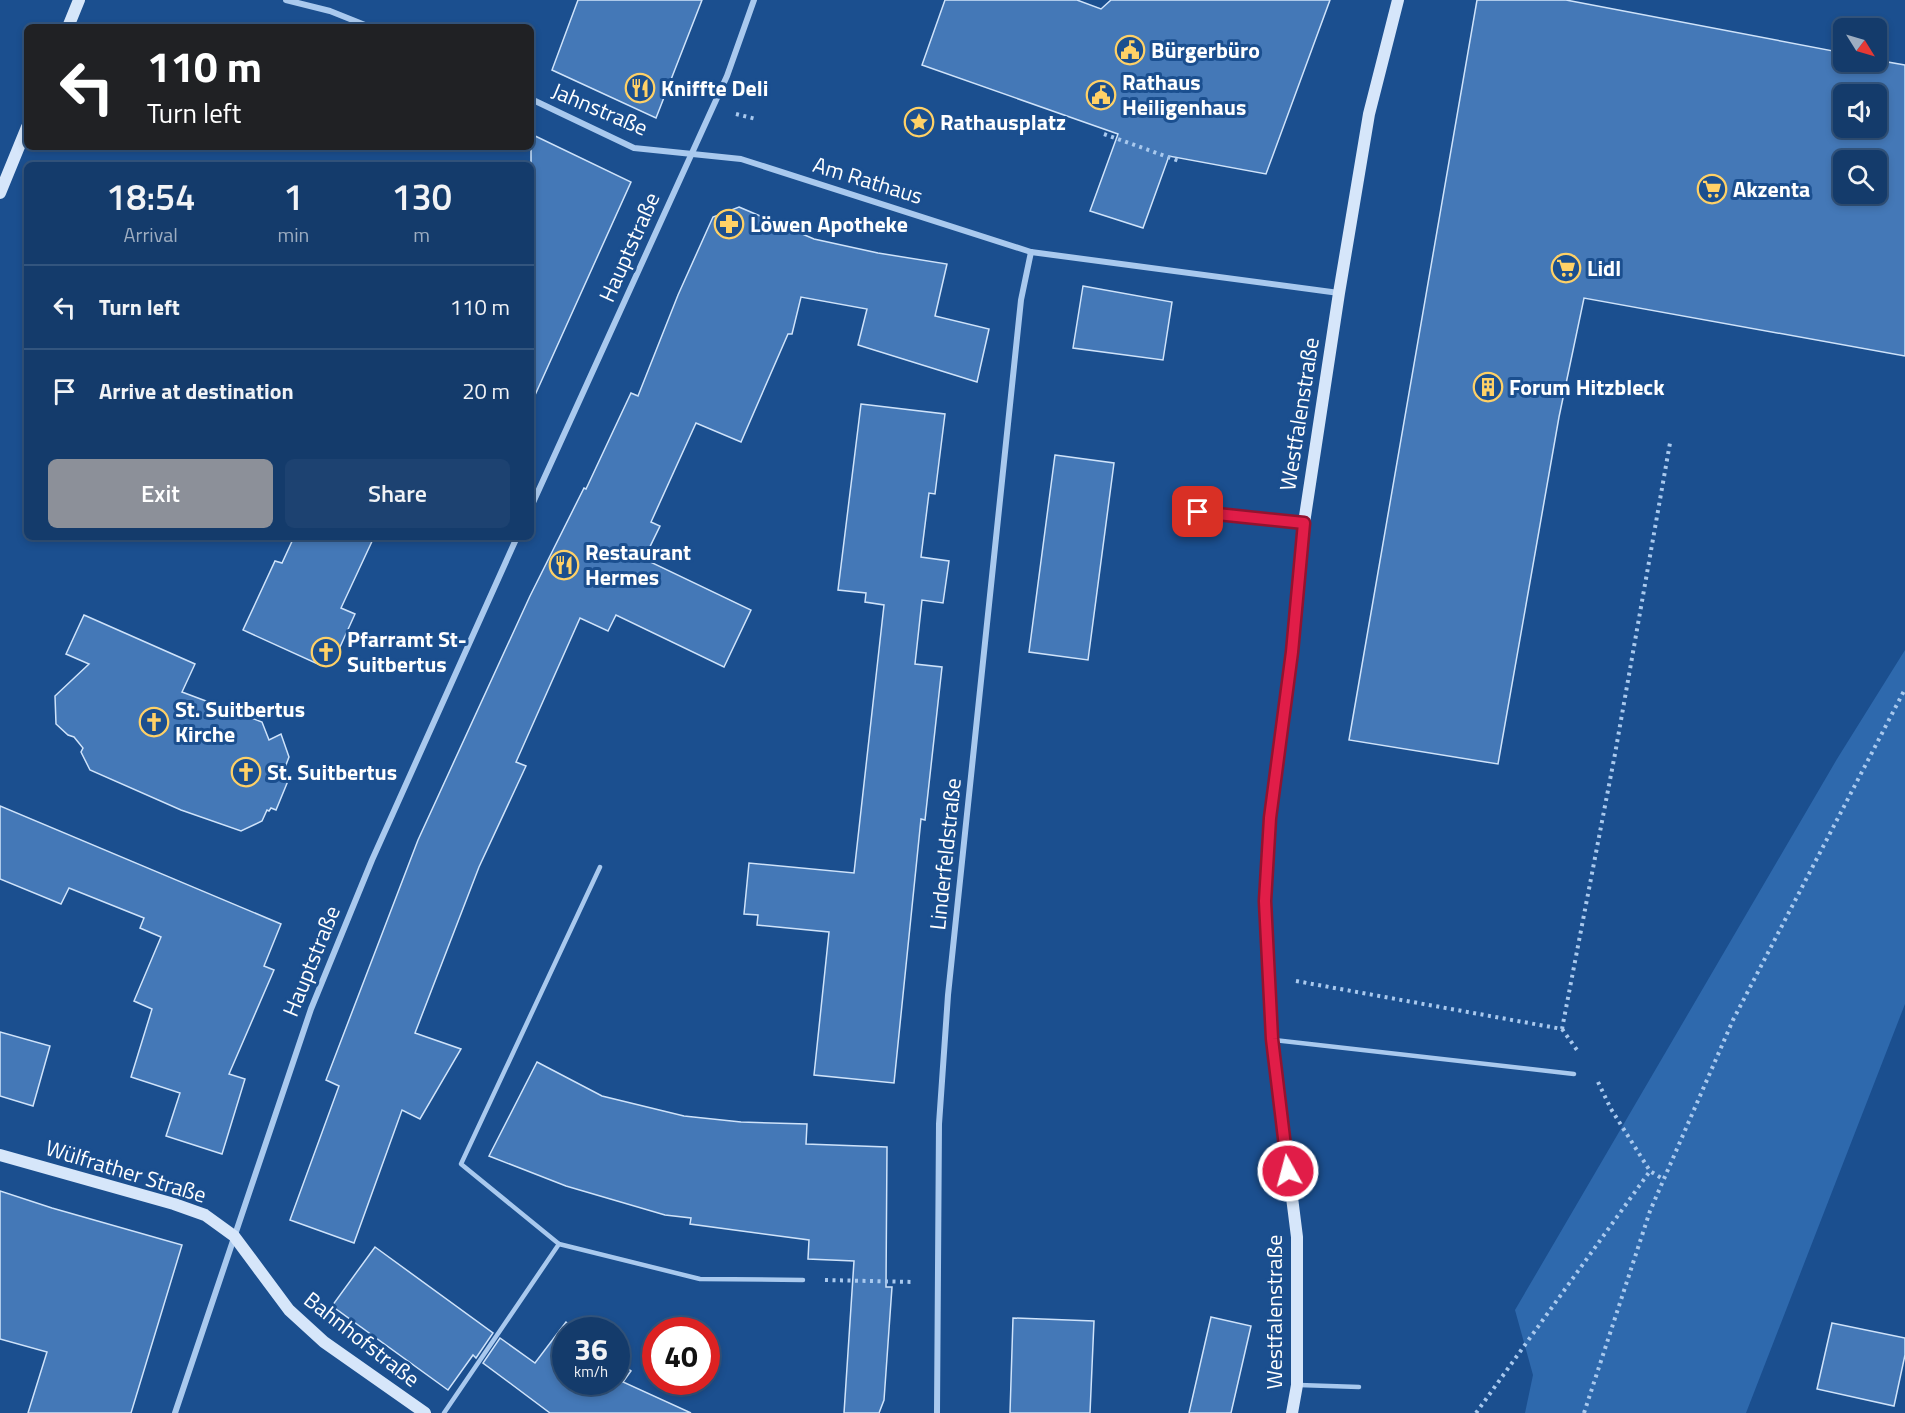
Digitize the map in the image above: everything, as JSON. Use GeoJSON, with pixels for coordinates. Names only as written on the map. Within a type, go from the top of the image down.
{"type":"FeatureCollection","features":[{"type":"Feature","properties":{"kind":"street"},"geometry":{"type":"LineString","coordinates":[[69,24],[79,0]]}},
{"type":"Feature","properties":{"kind":"street"},"geometry":{"type":"LineString","coordinates":[[286,0],[330,11],[362,24]]}},
{"type":"Feature","properties":{"kind":"street","name":"Hauptstraße"},"geometry":{"type":"LineString","coordinates":[[534,500],[727,76],[754,0]]}},
{"type":"Feature","properties":{"kind":"street","name":"Westfalenstraße"},"geometry":{"type":"LineString","coordinates":[[1292,1413],[1296,1385],[1297,1237],[1272,1039],[1265,901],[1270,818],[1292,652],[1304,523],[1339,293],[1369,114],[1398,0]]}},
{"type":"Feature","properties":{"kind":"street","name":"Jahnstraße"},"geometry":{"type":"LineString","coordinates":[[534,100],[634,148],[692,155]]}},
{"type":"Feature","properties":{"kind":"street"},"geometry":{"type":"LineString","coordinates":[[0,193],[24,134]]}},
{"type":"Feature","properties":{"kind":"street","name":"Am Rathaus"},"geometry":{"type":"LineString","coordinates":[[692,155],[741,159],[1031,252],[1339,293]]}},
{"type":"Feature","properties":{"kind":"street","name":"Linderfeldstraße"},"geometry":{"type":"LineString","coordinates":[[937,1413],[939,1124],[948,995],[1021,300],[1031,252]]}},
{"type":"Feature","properties":{"kind":"street","name":"Hauptstraße"},"geometry":{"type":"LineString","coordinates":[[176,1413],[310,1009],[372,860],[516,540]]}},
{"type":"Feature","properties":{"kind":"street","name":"Wülfrather Straße"},"geometry":{"type":"LineString","coordinates":[[0,1155],[174,1204],[205,1215],[234,1236]]}},
{"type":"Feature","properties":{"kind":"street","name":"Bahnhofstraße"},"geometry":{"type":"LineString","coordinates":[[234,1236],[289,1310],[324,1342],[425,1413]]}},
{"type":"Feature","properties":{"kind":"lane"},"geometry":{"type":"LineString","coordinates":[[1198,512],[1304,523]]}},
{"type":"Feature","properties":{"kind":"lane"},"geometry":{"type":"LineString","coordinates":[[600,867],[461,1164],[559,1244],[700,1279],[803,1280]]}},
{"type":"Feature","properties":{"kind":"lane"},"geometry":{"type":"LineString","coordinates":[[1272,1039],[1574,1074]]}},
{"type":"Feature","properties":{"kind":"lane"},"geometry":{"type":"LineString","coordinates":[[444,1413],[559,1244]]}},
{"type":"Feature","properties":{"kind":"lane"},"geometry":{"type":"LineString","coordinates":[[1296,1385],[1359,1387]]}},
{"type":"Feature","properties":{"kind":"path"},"geometry":{"type":"LineString","coordinates":[[1104,134],[1179,161]]}},
{"type":"Feature","properties":{"kind":"path"},"geometry":{"type":"LineString","coordinates":[[1562,1029],[1615,754],[1670,443]]}},
{"type":"Feature","properties":{"kind":"path"},"geometry":{"type":"LineString","coordinates":[[1584,1413],[1650,1211],[1733,1020],[1905,689]]}},
{"type":"Feature","properties":{"kind":"path"},"geometry":{"type":"LineString","coordinates":[[1269,976],[1562,1029],[1582,1057]]}},
{"type":"Feature","properties":{"kind":"path"},"geometry":{"type":"LineString","coordinates":[[1594,1076],[1611,1109],[1650,1171],[1663,1179]]}},
{"type":"Feature","properties":{"kind":"path"},"geometry":{"type":"LineString","coordinates":[[1476,1413],[1650,1171]]}},
{"type":"Feature","properties":{"kind":"path"},"geometry":{"type":"LineString","coordinates":[[803,1280],[938,1282]]}},
{"type":"Feature","properties":{"kind":"shaded area"},"geometry":{"type":"Polygon","coordinates":[[[1905,650],[1905,1004],[1746,1413],[1525,1413],[1533,1375],[1515,1310],[1837,759],[1905,650]]]}},
{"type":"Feature","properties":{"kind":"building"},"geometry":{"type":"Polygon","coordinates":[[[578,0],[702,0],[656,118],[552,70],[578,0]]]}},
{"type":"Feature","properties":{"kind":"building","name":"Rathaus Heiligenhaus"},"geometry":{"type":"Polygon","coordinates":[[[945,0],[1077,0],[1101,9],[1111,0],[1330,0],[1266,174],[1169,156],[1143,228],[1090,211],[1118,134],[922,65],[945,0]]]}},
{"type":"Feature","properties":{"kind":"building","name":"Forum Hitzbleck"},"geometry":{"type":"Polygon","coordinates":[[[1477,0],[1566,0],[1833,51],[1833,72],[1887,72],[1887,62],[1905,65],[1905,356],[1584,298],[1559,417],[1498,764],[1349,740],[1477,0]]]}},
{"type":"Feature","properties":{"kind":"building"},"geometry":{"type":"Polygon","coordinates":[[[534,135],[631,182],[534,397],[534,162],[531,162],[534,135]]]}},
{"type":"Feature","properties":{"kind":"building"},"geometry":{"type":"Polygon","coordinates":[[[739,207],[814,239],[878,253],[947,264],[935,316],[989,329],[977,382],[858,345],[867,309],[801,297],[792,334],[788,334],[741,442],[696,423],[651,522],[660,526],[644,559],[751,610],[724,667],[616,615],[608,631],[580,618],[516,762],[526,766],[479,867],[415,1033],[461,1049],[420,1119],[402,1110],[354,1243],[290,1220],[339,1086],[326,1080],[418,840],[530,596],[584,488],[586,489],[631,393],[638,396],[678,295],[713,217],[739,207]]]}},
{"type":"Feature","properties":{"kind":"building"},"geometry":{"type":"Polygon","coordinates":[[[1083,286],[1172,302],[1163,360],[1073,348],[1083,286]]]}},
{"type":"Feature","properties":{"kind":"building"},"geometry":{"type":"Polygon","coordinates":[[[861,404],[945,414],[935,494],[929,493],[921,557],[949,561],[943,603],[922,600],[915,664],[942,667],[925,820],[921,819],[894,1083],[814,1075],[829,932],[757,925],[758,915],[744,914],[749,863],[854,873],[884,605],[865,602],[866,593],[838,590],[861,404]]]}},
{"type":"Feature","properties":{"kind":"building"},"geometry":{"type":"Polygon","coordinates":[[[1055,455],[1114,463],[1088,660],[1029,652],[1055,455]]]}},
{"type":"Feature","properties":{"kind":"building"},"geometry":{"type":"Polygon","coordinates":[[[293,540],[373,540],[341,608],[355,614],[335,658],[325,653],[320,665],[243,630],[275,561],[282,563],[293,540]]]}},
{"type":"Feature","properties":{"kind":"building","name":"St. Suitbertus Kirche"},"geometry":{"type":"Polygon","coordinates":[[[84,615],[195,664],[182,692],[262,722],[269,740],[281,734],[289,757],[284,770],[287,771],[285,774],[290,776],[276,810],[271,808],[267,810],[262,821],[241,831],[181,810],[90,770],[81,752],[83,748],[74,737],[68,735],[56,724],[55,696],[89,664],[66,654],[84,615]]]}},
{"type":"Feature","properties":{"kind":"building"},"geometry":{"type":"Polygon","coordinates":[[[0,806],[281,924],[264,966],[274,970],[229,1074],[245,1079],[222,1154],[166,1136],[180,1093],[131,1077],[152,1009],[134,1001],[161,937],[140,928],[144,918],[69,888],[61,904],[0,879],[0,806]]]}},
{"type":"Feature","properties":{"kind":"building"},"geometry":{"type":"Polygon","coordinates":[[[0,1032],[50,1046],[33,1106],[0,1096],[0,1032]]]}},
{"type":"Feature","properties":{"kind":"building"},"geometry":{"type":"Polygon","coordinates":[[[537,1062],[602,1096],[684,1116],[741,1122],[807,1124],[806,1144],[887,1147],[886,1287],[892,1287],[884,1400],[879,1413],[844,1413],[854,1261],[808,1259],[809,1240],[690,1224],[691,1218],[665,1215],[566,1186],[489,1156],[537,1062]]]}},
{"type":"Feature","properties":{"kind":"building"},"geometry":{"type":"Polygon","coordinates":[[[0,1191],[182,1245],[131,1413],[28,1413],[47,1352],[0,1339],[0,1191]]]}},
{"type":"Feature","properties":{"kind":"building"},"geometry":{"type":"Polygon","coordinates":[[[375,1247],[493,1333],[476,1358],[473,1355],[448,1390],[332,1306],[375,1247]]]}},
{"type":"Feature","properties":{"kind":"building"},"geometry":{"type":"Polygon","coordinates":[[[1211,1317],[1251,1326],[1231,1413],[1189,1413],[1211,1317]]]}},
{"type":"Feature","properties":{"kind":"building"},"geometry":{"type":"Polygon","coordinates":[[[1013,1318],[1094,1321],[1090,1413],[1010,1413],[1013,1318]]]}},
{"type":"Feature","properties":{"kind":"building"},"geometry":{"type":"Polygon","coordinates":[[[1832,1323],[1905,1338],[1905,1355],[1894,1406],[1817,1389],[1832,1323]]]}},
{"type":"Feature","properties":{"kind":"building"},"geometry":{"type":"Polygon","coordinates":[[[500,1338],[535,1363],[552,1341],[552,1395],[630,1395],[630,1385],[642,1391],[642,1395],[652,1395],[691,1413],[550,1413],[483,1363],[500,1338]]]}},
{"type":"Feature","properties":{"kind":"place","name":"Bürgerbüro"},"geometry":{"type":"Point","coordinates":[1130,50]}},
{"type":"Feature","properties":{"kind":"place","name":"Kniffte Deli"},"geometry":{"type":"Point","coordinates":[640,88]}},
{"type":"Feature","properties":{"kind":"place","name":"Rathaus Heiligenhaus"},"geometry":{"type":"Point","coordinates":[1101,95]}},
{"type":"Feature","properties":{"kind":"place","name":"Rathausplatz"},"geometry":{"type":"Point","coordinates":[919,122]}},
{"type":"Feature","properties":{"kind":"place","name":"Akzenta"},"geometry":{"type":"Point","coordinates":[1712,189]}},
{"type":"Feature","properties":{"kind":"place","name":"Löwen Apotheke"},"geometry":{"type":"Point","coordinates":[729,224]}},
{"type":"Feature","properties":{"kind":"place","name":"Lidl"},"geometry":{"type":"Point","coordinates":[1566,268]}},
{"type":"Feature","properties":{"kind":"place","name":"Forum Hitzbleck"},"geometry":{"type":"Point","coordinates":[1488,387]}},
{"type":"Feature","properties":{"kind":"place","name":"Restaurant Hermes"},"geometry":{"type":"Point","coordinates":[564,565]}},
{"type":"Feature","properties":{"kind":"place","name":"Pfarramt St- Suitbertus"},"geometry":{"type":"Point","coordinates":[326,652]}},
{"type":"Feature","properties":{"kind":"place","name":"St. Suitbertus Kirche"},"geometry":{"type":"Point","coordinates":[154,722]}},
{"type":"Feature","properties":{"kind":"place","name":"St. Suitbertus"},"geometry":{"type":"Point","coordinates":[246,772]}},
{"type":"Feature","properties":{"kind":"route"},"geometry":{"type":"LineString","coordinates":[[1198,512],[1304,523],[1292,652],[1270,818],[1265,901],[1272,1039],[1288,1171]]}}]}
